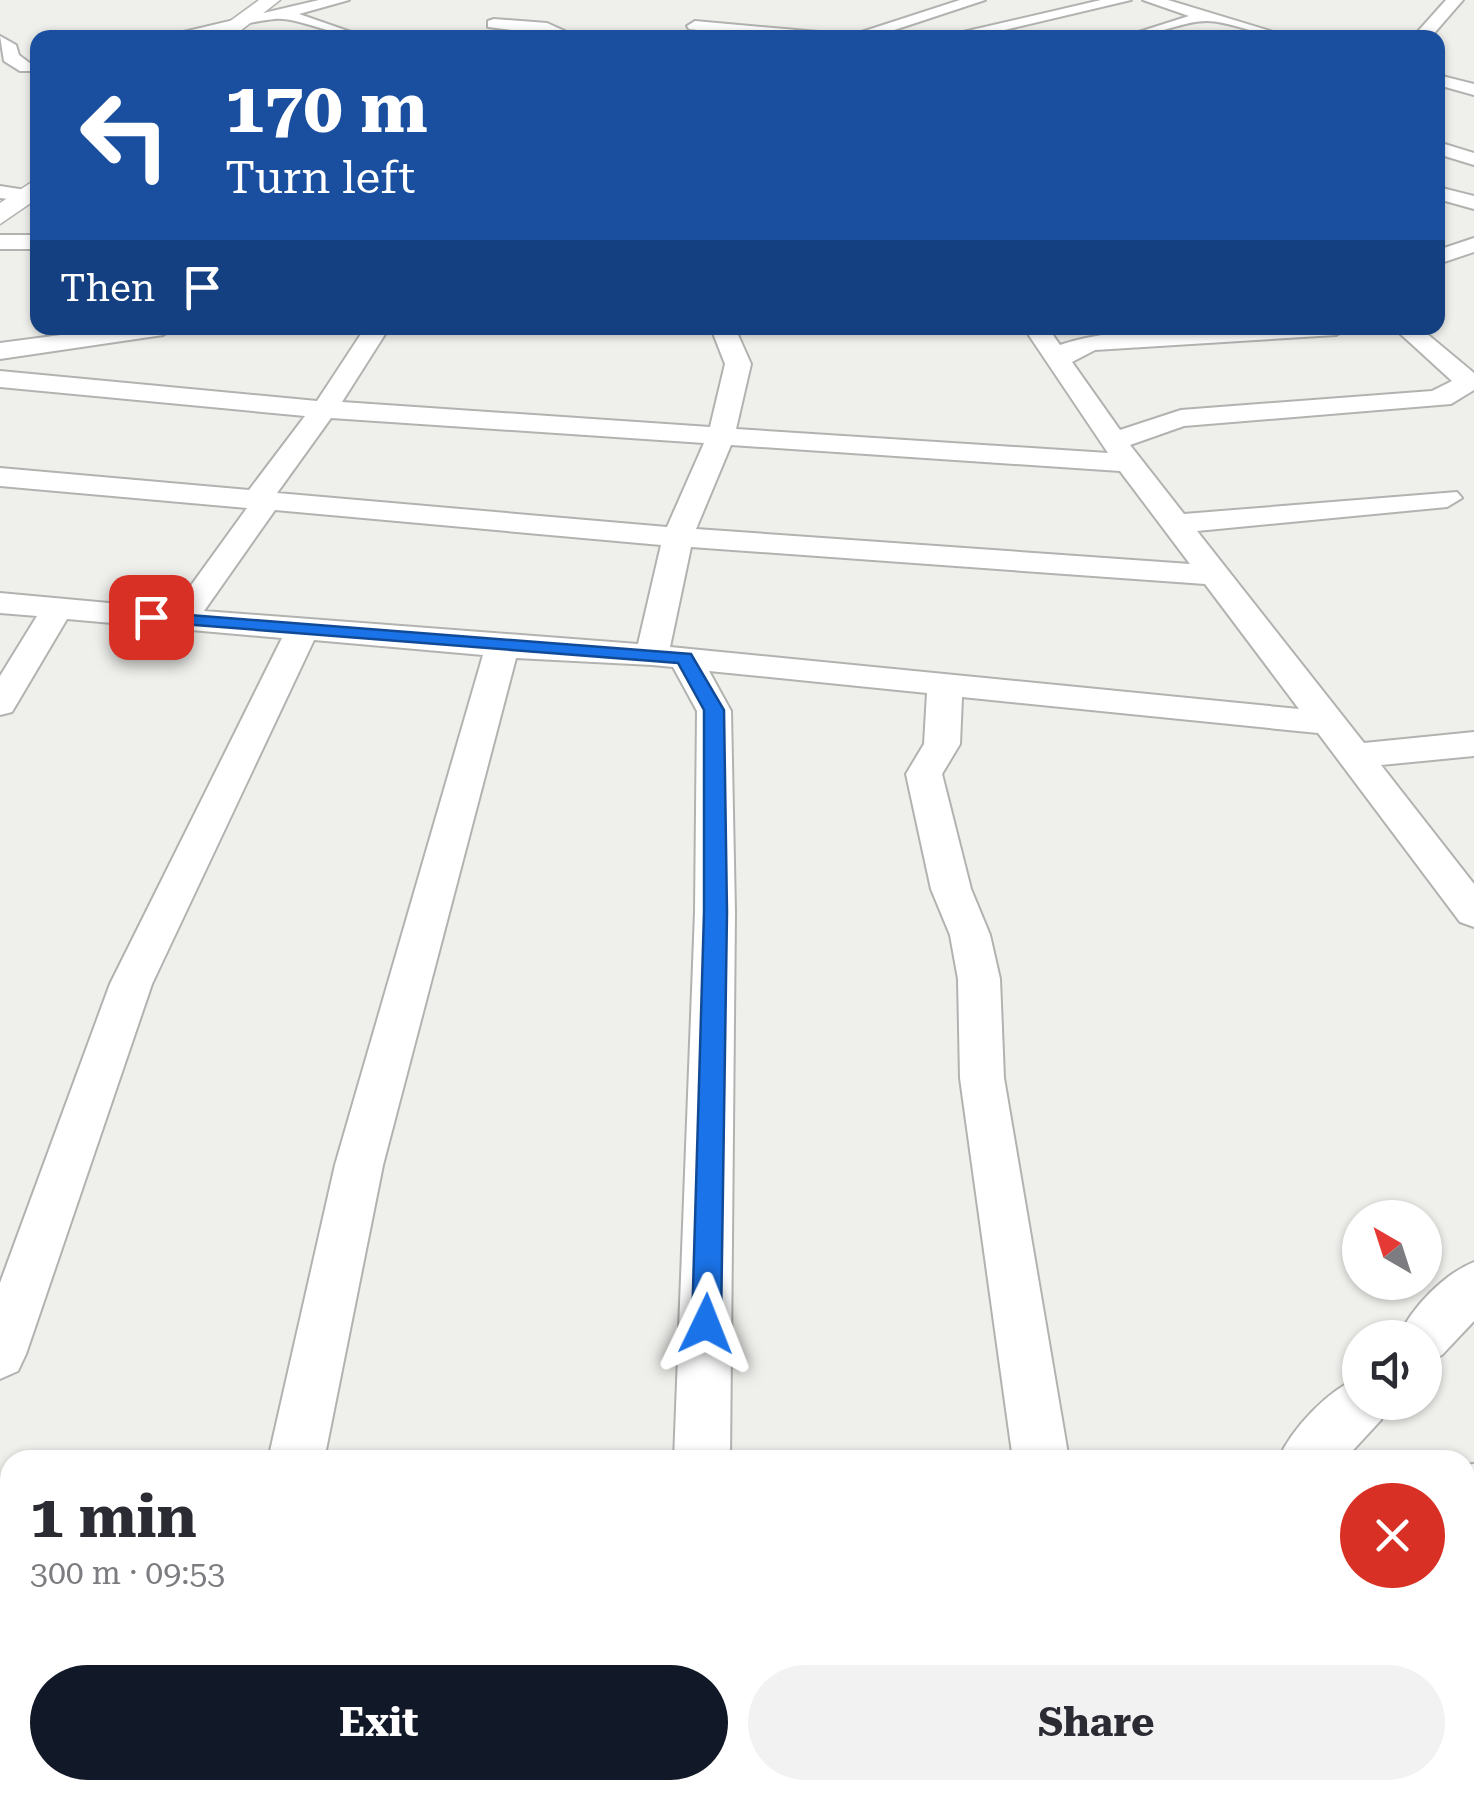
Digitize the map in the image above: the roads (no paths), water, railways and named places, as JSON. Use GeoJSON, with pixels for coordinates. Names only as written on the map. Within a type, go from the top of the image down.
{"type":"FeatureCollection","features":[{"type":"Feature","properties":{"kind":"street"},"geometry":{"type":"LineString","coordinates":[[202,30],[234,23],[276,6],[341,0]]}},
{"type":"Feature","properties":{"kind":"street"},"geometry":{"type":"LineString","coordinates":[[878,30],[978,0]]}},
{"type":"Feature","properties":{"kind":"street"},"geometry":{"type":"LineString","coordinates":[[983,30],[1123,0]]}},
{"type":"Feature","properties":{"kind":"street"},"geometry":{"type":"LineString","coordinates":[[1151,0],[1257,30]]}},
{"type":"Feature","properties":{"kind":"street"},"geometry":{"type":"LineString","coordinates":[[1153,30],[1202,14],[1221,0]]}},
{"type":"Feature","properties":{"kind":"street"},"geometry":{"type":"LineString","coordinates":[[1428,30],[1452,4],[1474,10]]}},
{"type":"Feature","properties":{"kind":"street"},"geometry":{"type":"LineString","coordinates":[[276,6],[339,30]]}},
{"type":"Feature","properties":{"kind":"street"},"geometry":{"type":"LineString","coordinates":[[694,30],[706,9]]}},
{"type":"Feature","properties":{"kind":"street"},"geometry":{"type":"LineString","coordinates":[[227,30],[234,23]]}},
{"type":"Feature","properties":{"kind":"street"},"geometry":{"type":"LineString","coordinates":[[494,24],[551,30]]}},
{"type":"Feature","properties":{"kind":"street"},"geometry":{"type":"LineString","coordinates":[[0,42],[10,49],[10,57],[30,65]]}},
{"type":"Feature","properties":{"kind":"street"},"geometry":{"type":"LineString","coordinates":[[0,73],[30,66]]}},
{"type":"Feature","properties":{"kind":"street"},"geometry":{"type":"LineString","coordinates":[[1445,82],[1474,90]]}},
{"type":"Feature","properties":{"kind":"street"},"geometry":{"type":"LineString","coordinates":[[1445,150],[1474,159]]}},
{"type":"Feature","properties":{"kind":"street"},"geometry":{"type":"LineString","coordinates":[[0,216],[21,191]]}},
{"type":"Feature","properties":{"kind":"street"},"geometry":{"type":"LineString","coordinates":[[1445,196],[1474,203]]}},
{"type":"Feature","properties":{"kind":"street"},"geometry":{"type":"LineString","coordinates":[[0,242],[30,242]]}},
{"type":"Feature","properties":{"kind":"street"},"geometry":{"type":"LineString","coordinates":[[1445,255],[1474,245]]}},
{"type":"Feature","properties":{"kind":"street"},"geometry":{"type":"LineString","coordinates":[[0,351],[114,335]]}},
{"type":"Feature","properties":{"kind":"street"},"geometry":{"type":"LineString","coordinates":[[182,620],[373,335]]}},
{"type":"Feature","properties":{"kind":"street"},"geometry":{"type":"LineString","coordinates":[[702,1450],[715,931],[714,710],[668,656],[678,537],[721,436],[738,364],[726,335]]}},
{"type":"Feature","properties":{"kind":"street"},"geometry":{"type":"LineString","coordinates":[[1041,335],[1176,524],[1474,912]]}},
{"type":"Feature","properties":{"kind":"street"},"geometry":{"type":"LineString","coordinates":[[1058,360],[1070,350],[1093,343],[1223,335]]}},
{"type":"Feature","properties":{"kind":"street"},"geometry":{"type":"LineString","coordinates":[[0,379],[320,409],[721,436],[1122,452],[1181,418],[1451,396],[1469,379],[1415,335]]}},
{"type":"Feature","properties":{"kind":"street"},"geometry":{"type":"LineString","coordinates":[[0,477],[678,537],[1215,575]]}},
{"type":"Feature","properties":{"kind":"street"},"geometry":{"type":"LineString","coordinates":[[1176,524],[1447,498]]}},
{"type":"Feature","properties":{"kind":"street"},"geometry":{"type":"LineString","coordinates":[[0,603],[502,647],[668,656],[1327,722]]}},
{"type":"Feature","properties":{"kind":"street"},"geometry":{"type":"LineString","coordinates":[[0,704],[56,609]]}},
{"type":"Feature","properties":{"kind":"street"},"geometry":{"type":"LineString","coordinates":[[0,1354],[131,984],[302,630]]}},
{"type":"Feature","properties":{"kind":"street"},"geometry":{"type":"LineString","coordinates":[[298,1450],[359,1166],[502,647]]}},
{"type":"Feature","properties":{"kind":"street"},"geometry":{"type":"LineString","coordinates":[[944,684],[942,744],[924,774],[951,889],[970,934],[980,979],[982,1078],[1039,1450]]}},
{"type":"Feature","properties":{"kind":"street"},"geometry":{"type":"LineString","coordinates":[[1354,756],[1474,744]]}},
{"type":"Feature","properties":{"kind":"street"},"geometry":{"type":"LineString","coordinates":[[1441,1320],[1474,1285]]}},
{"type":"Feature","properties":{"kind":"street"},"geometry":{"type":"LineString","coordinates":[[1316,1450],[1345,1420]]}}]}
